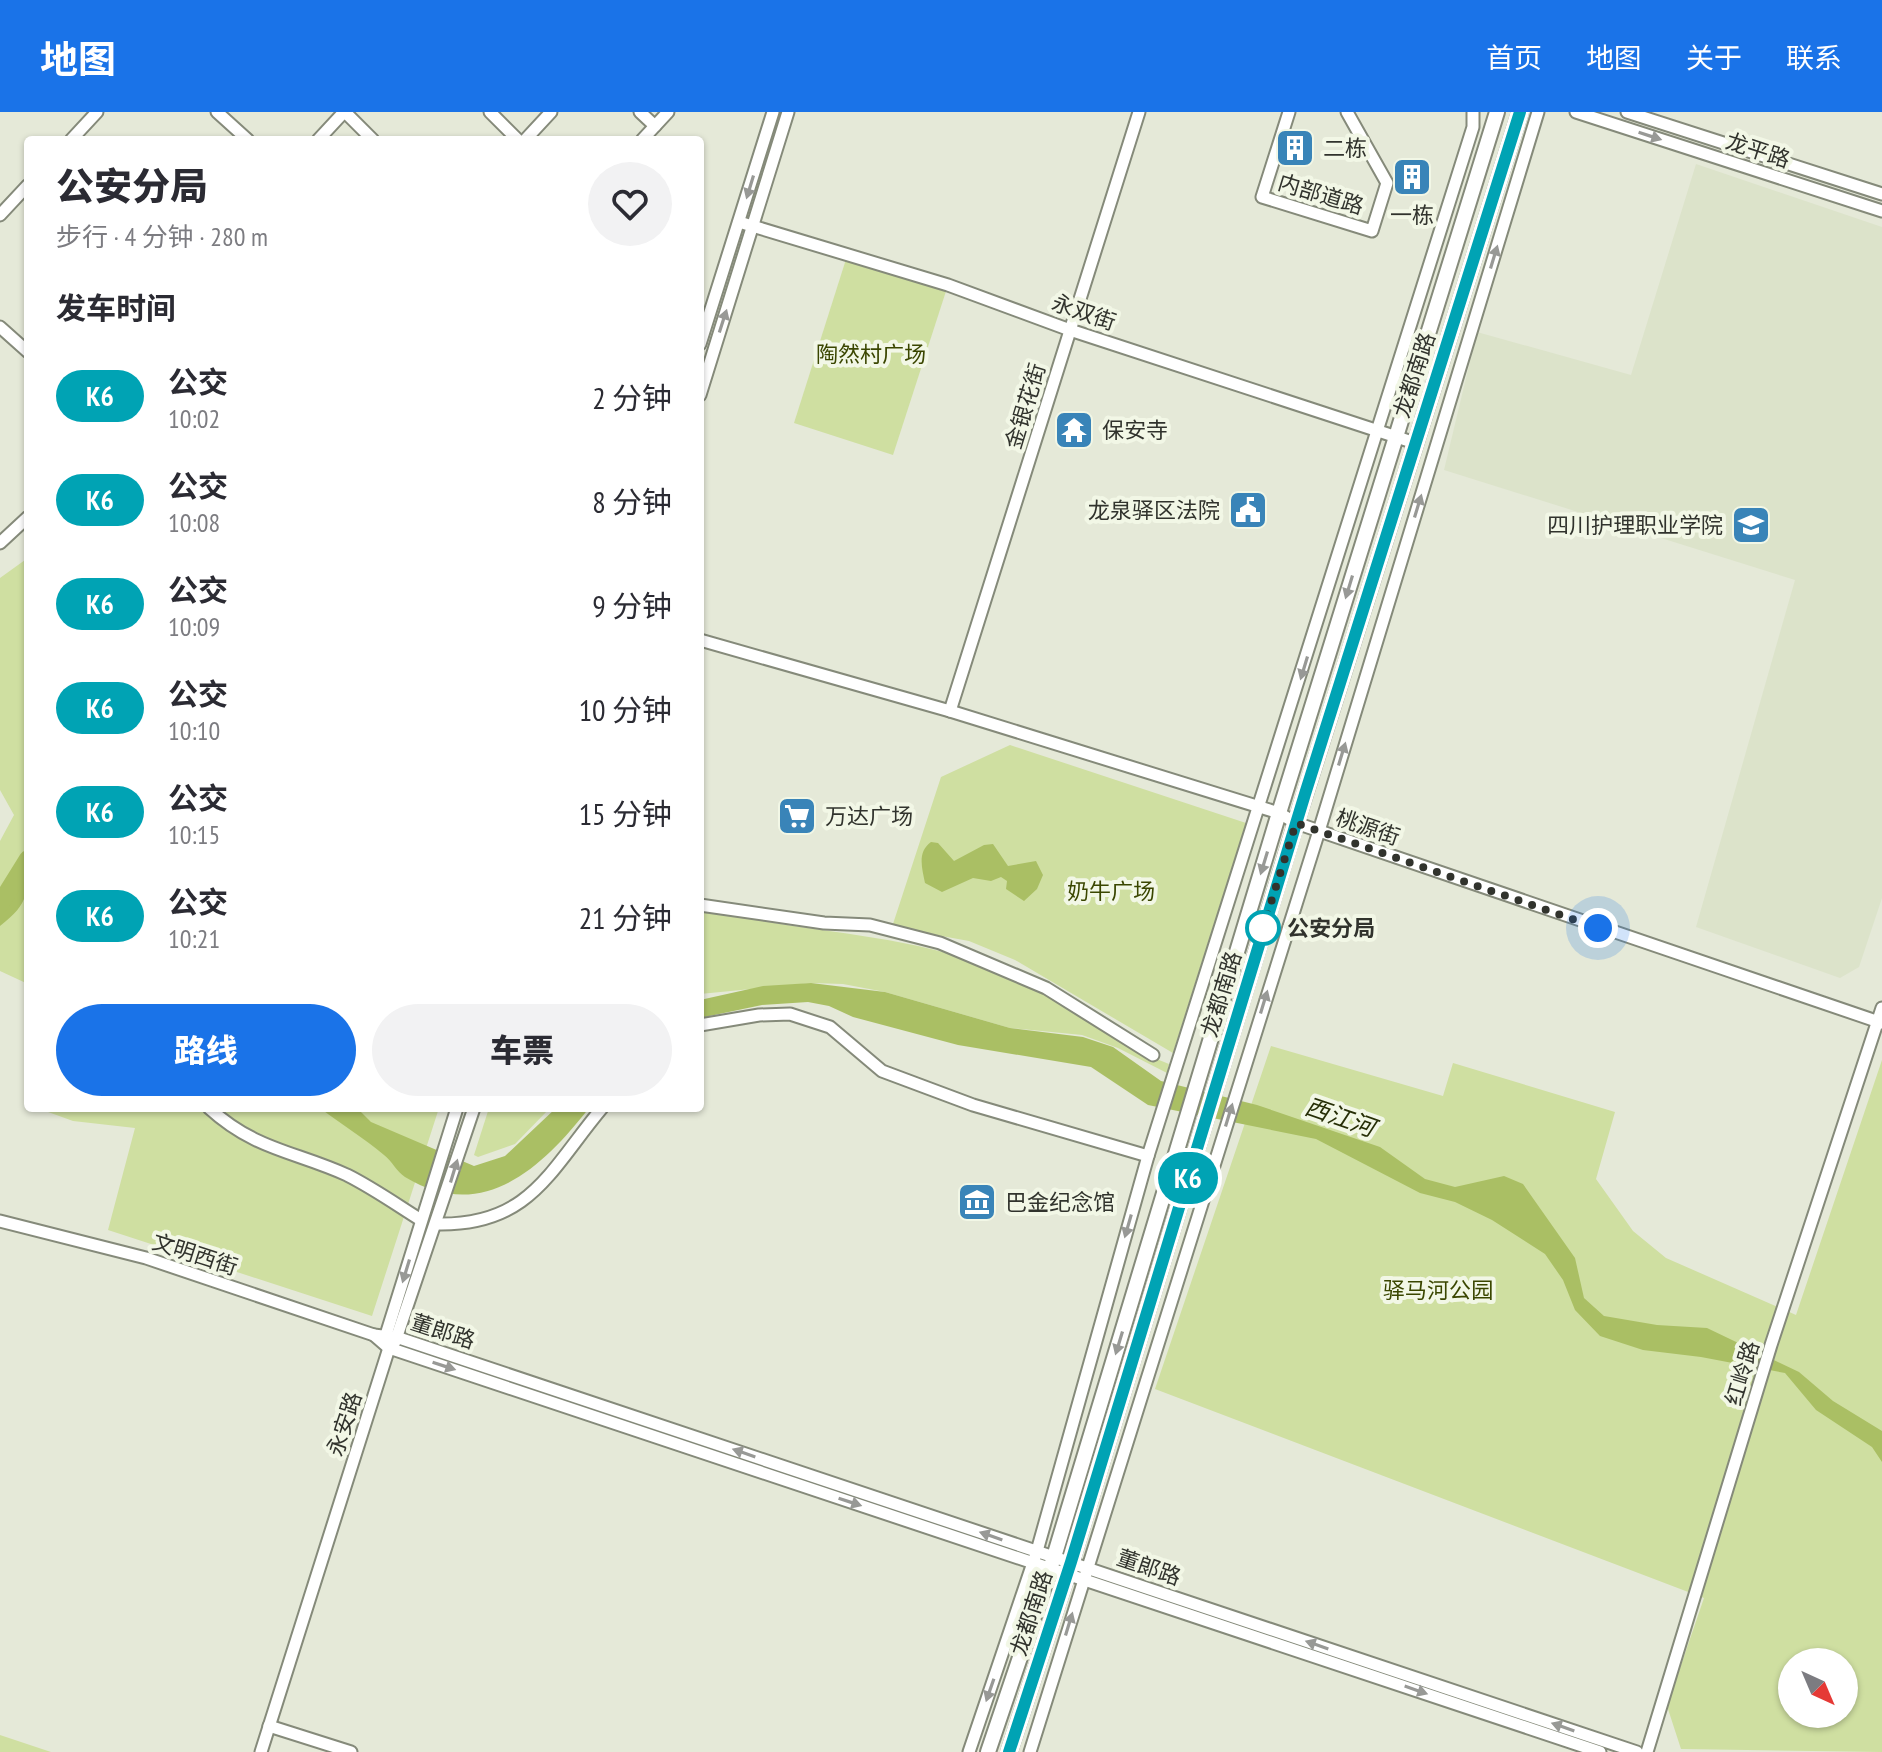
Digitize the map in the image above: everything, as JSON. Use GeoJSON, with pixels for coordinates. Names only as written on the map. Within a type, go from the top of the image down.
{"type":"FeatureCollection","features":[{"type":"Feature","properties":{"kind":"main road","name":"龙都南路"},"geometry":{"type":"LineString","coordinates":[[988,1752],[1052,1562],[1279,813],[1497,112]]}},
{"type":"Feature","properties":{"kind":"main road","name":"龙都南路"},"geometry":{"type":"LineString","coordinates":[[1009,1752],[1069,1568],[1296,823],[1520,112]]}},
{"type":"Feature","properties":{"kind":"street"},"geometry":{"type":"LineString","coordinates":[[75,136],[97,112]]}},
{"type":"Feature","properties":{"kind":"street"},"geometry":{"type":"LineString","coordinates":[[217,112],[244,136]]}},
{"type":"Feature","properties":{"kind":"street"},"geometry":{"type":"LineString","coordinates":[[322,136],[344,112],[369,136]]}},
{"type":"Feature","properties":{"kind":"street"},"geometry":{"type":"LineString","coordinates":[[490,112],[514,136]]}},
{"type":"Feature","properties":{"kind":"street"},"geometry":{"type":"LineString","coordinates":[[529,136],[551,112]]}},
{"type":"Feature","properties":{"kind":"street"},"geometry":{"type":"LineString","coordinates":[[640,112],[655,126]]}},
{"type":"Feature","properties":{"kind":"street"},"geometry":{"type":"LineString","coordinates":[[646,136],[668,112]]}},
{"type":"Feature","properties":{"kind":"street"},"geometry":{"type":"LineString","coordinates":[[704,331],[773,112]]}},
{"type":"Feature","properties":{"kind":"street"},"geometry":{"type":"LineString","coordinates":[[704,382],[788,112]]}},
{"type":"Feature","properties":{"kind":"street","name":"金银花街"},"geometry":{"type":"LineString","coordinates":[[950,711],[1139,112]]}},
{"type":"Feature","properties":{"kind":"street","name":"内部道路"},"geometry":{"type":"LineString","coordinates":[[1289,112],[1262,197],[1372,231],[1387,183],[1347,112]]}},
{"type":"Feature","properties":{"kind":"street"},"geometry":{"type":"LineString","coordinates":[[969,1752],[1035,1557],[1148,1156],[1379,429],[1473,127],[1473,112]]}},
{"type":"Feature","properties":{"kind":"street"},"geometry":{"type":"LineString","coordinates":[[1030,1752],[1319,831],[1538,112]]}},
{"type":"Feature","properties":{"kind":"street","name":"龙平路"},"geometry":{"type":"LineString","coordinates":[[1576,112],[1882,211]]}},
{"type":"Feature","properties":{"kind":"street","name":"龙平路"},"geometry":{"type":"LineString","coordinates":[[1627,112],[1882,194]]}},
{"type":"Feature","properties":{"kind":"street"},"geometry":{"type":"LineString","coordinates":[[0,215],[24,189]]}},
{"type":"Feature","properties":{"kind":"street","name":"永双街"},"geometry":{"type":"LineString","coordinates":[[739,222],[948,285],[1070,330],[1415,443]]}},
{"type":"Feature","properties":{"kind":"street"},"geometry":{"type":"LineString","coordinates":[[0,327],[24,348]]}},
{"type":"Feature","properties":{"kind":"street"},"geometry":{"type":"LineString","coordinates":[[0,543],[24,521]]}},
{"type":"Feature","properties":{"kind":"street","name":"桃源街"},"geometry":{"type":"LineString","coordinates":[[704,641],[950,711],[1279,813],[1319,831],[1880,1022]]}},
{"type":"Feature","properties":{"kind":"street"},"geometry":{"type":"LineString","coordinates":[[704,905],[870,925],[940,943],[1046,988],[1153,1055]]}},
{"type":"Feature","properties":{"kind":"street","name":"红岭路"},"geometry":{"type":"LineString","coordinates":[[1647,1752],[1771,1345],[1880,1022],[1882,1008]]}},
{"type":"Feature","properties":{"kind":"street"},"geometry":{"type":"LineString","coordinates":[[704,1024],[759,1015],[790,1014],[830,1027],[882,1071],[973,1105],[1148,1156]]}},
{"type":"Feature","properties":{"kind":"street"},"geometry":{"type":"LineString","coordinates":[[213,1112],[230,1127],[268,1148],[346,1175],[421,1220]]}},
{"type":"Feature","properties":{"kind":"street"},"geometry":{"type":"LineString","coordinates":[[456,1112],[380,1335],[389,1348],[399,1338],[473,1112]]}},
{"type":"Feature","properties":{"kind":"street"},"geometry":{"type":"LineString","coordinates":[[437,1224],[462,1225],[511,1211],[558,1168],[599,1112]]}},
{"type":"Feature","properties":{"kind":"street","name":"文明西街"},"geometry":{"type":"LineString","coordinates":[[0,1221],[146,1258],[380,1335]]}},
{"type":"Feature","properties":{"kind":"street","name":"董郞路"},"geometry":{"type":"LineString","coordinates":[[380,1335],[399,1338],[1035,1557]]}},
{"type":"Feature","properties":{"kind":"street","name":"董郞路"},"geometry":{"type":"LineString","coordinates":[[389,1348],[1637,1752]]}},
{"type":"Feature","properties":{"kind":"street","name":"永安路"},"geometry":{"type":"LineString","coordinates":[[261,1752],[389,1348]]}},
{"type":"Feature","properties":{"kind":"street","name":"董郞路"},"geometry":{"type":"LineString","coordinates":[[1086,1573],[1600,1752]]}},
{"type":"Feature","properties":{"kind":"street"},"geometry":{"type":"LineString","coordinates":[[269,1726],[351,1752]]}},
{"type":"Feature","properties":{"kind":"shaded area","name":"四川护理职业学院"},"geometry":{"type":"Polygon","coordinates":[[[1696,164],[1882,227],[1882,898],[1859,967],[1840,978],[1696,927],[1795,580],[1444,470],[1477,332],[1631,375],[1696,164]]]}},
{"type":"Feature","properties":{"kind":"shaded area"},"geometry":{"type":"Polygon","coordinates":[[[931,842],[938,843],[954,861],[984,845],[993,844],[1008,866],[1036,861],[1043,875],[1037,889],[1024,901],[1006,889],[1007,881],[1001,877],[991,881],[973,878],[942,892],[925,883],[922,855],[931,842]]]}},
{"type":"Feature","properties":{"kind":"shaded area"},"geometry":{"type":"Polygon","coordinates":[[[24,862],[24,898],[0,926],[0,910],[7,904],[11,880],[24,862]]]}},
{"type":"Feature","properties":{"kind":"shaded area"},"geometry":{"type":"Polygon","coordinates":[[[811,983],[885,992],[1010,1028],[1083,1037],[1113,1047],[1161,1081],[1257,1105],[1380,1147],[1425,1179],[1455,1187],[1504,1176],[1523,1184],[1575,1258],[1584,1298],[1604,1316],[1657,1325],[1707,1328],[1799,1372],[1833,1401],[1882,1431],[1882,1462],[1872,1447],[1816,1410],[1785,1373],[1643,1350],[1600,1336],[1575,1310],[1563,1280],[1545,1254],[1492,1220],[1455,1202],[1420,1193],[1316,1139],[1148,1105],[1091,1067],[958,1045],[853,1017],[829,1006],[808,1002],[762,1005],[704,1017],[704,999],[763,986],[811,983]]]}},
{"type":"Feature","properties":{"kind":"shaded area"},"geometry":{"type":"Polygon","coordinates":[[[325,1112],[361,1112],[371,1122],[474,1166],[505,1156],[552,1112],[586,1112],[531,1169],[509,1183],[485,1192],[460,1194],[433,1190],[405,1177],[376,1149],[325,1112]]]}},
{"type":"Feature","properties":{"kind":"green space","name":"陶然村广场"},"geometry":{"type":"Polygon","coordinates":[[[848,253],[948,285],[893,455],[794,423],[848,253]]]}},
{"type":"Feature","properties":{"kind":"green space"},"geometry":{"type":"Polygon","coordinates":[[[24,561],[24,982],[0,971],[0,841],[14,815],[0,790],[0,578],[24,561]]]}},
{"type":"Feature","properties":{"kind":"green space","name":"奶牛广场"},"geometry":{"type":"Polygon","coordinates":[[[1010,745],[1246,823],[1173,1053],[1015,960],[969,941],[892,927],[941,777],[1010,745]]]}},
{"type":"Feature","properties":{"kind":"green space"},"geometry":{"type":"Polygon","coordinates":[[[717,911],[920,946],[986,966],[1033,988],[1123,1042],[1169,1064],[1167,1073],[1118,1048],[1082,1035],[1010,1028],[885,992],[843,984],[811,983],[704,994],[704,913],[717,911]]]}},
{"type":"Feature","properties":{"kind":"green space","name":"驿马河公园"},"geometry":{"type":"Polygon","coordinates":[[[1271,1046],[1443,1096],[1453,1063],[1615,1112],[1596,1179],[1633,1231],[1666,1258],[1796,1315],[1882,1060],[1882,1752],[1681,1749],[1667,1706],[1704,1598],[1155,1389],[1271,1046]]]}},
{"type":"Feature","properties":{"kind":"green space"},"geometry":{"type":"Polygon","coordinates":[[[48,1112],[438,1112],[372,1316],[108,1230],[135,1128],[73,1121],[48,1112]]]}},
{"type":"Feature","properties":{"kind":"green space"},"geometry":{"type":"Polygon","coordinates":[[[488,1112],[546,1112],[515,1144],[478,1157],[474,1155],[488,1112]]]}},
{"type":"Feature","properties":{"kind":"green space"},"geometry":{"type":"Polygon","coordinates":[[[0,1735],[51,1752],[0,1752],[0,1735]]]}},
{"type":"Feature","properties":{"kind":"waterway","name":"西江河"},"geometry":{"type":"LineString","coordinates":[[0,904],[24,865]]}},
{"type":"Feature","properties":{"kind":"bus line","name":"K6"},"geometry":{"type":"LineString","coordinates":[[1009,1752],[1071,1562],[1305,794],[1520,112]]}},
{"type":"Feature","properties":{"kind":"place","name":"二栋"},"geometry":{"type":"Point","coordinates":[1295,148]}},
{"type":"Feature","properties":{"kind":"place","name":"一栋"},"geometry":{"type":"Point","coordinates":[1412,177]}},
{"type":"Feature","properties":{"kind":"place","name":"保安寺"},"geometry":{"type":"Point","coordinates":[1074,430]}},
{"type":"Feature","properties":{"kind":"place","name":"龙泉驿区法院"},"geometry":{"type":"Point","coordinates":[1248,510]}},
{"type":"Feature","properties":{"kind":"place","name":"四川护理职业学院"},"geometry":{"type":"Point","coordinates":[1751,525]}},
{"type":"Feature","properties":{"kind":"place","name":"万达广场"},"geometry":{"type":"Point","coordinates":[797,816]}},
{"type":"Feature","properties":{"kind":"place","name":"公安分局"},"geometry":{"type":"Point","coordinates":[1263,928]}},
{"type":"Feature","properties":{"kind":"place","name":"巴金纪念馆"},"geometry":{"type":"Point","coordinates":[977,1202]}},
{"type":"Feature","properties":{"kind":"route"},"geometry":{"type":"LineString","coordinates":[[1263,928],[1296,823],[1598,928]]}}]}
